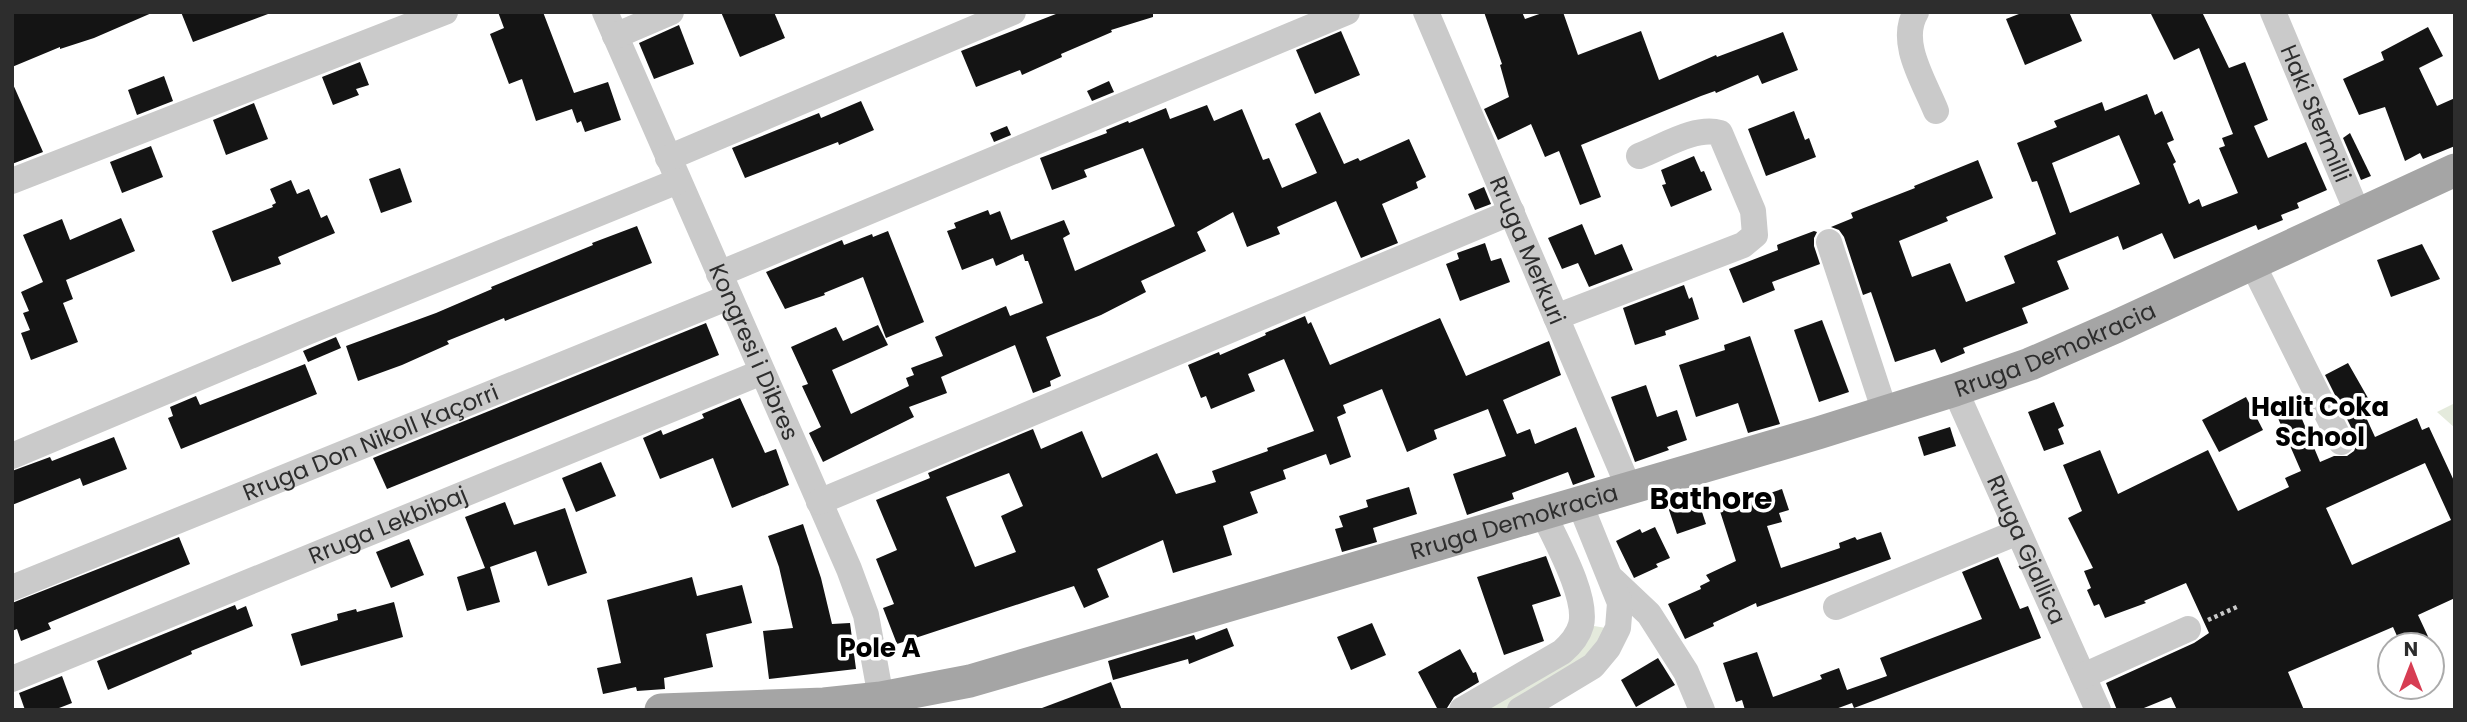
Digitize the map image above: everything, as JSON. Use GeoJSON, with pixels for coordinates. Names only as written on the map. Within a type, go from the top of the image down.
{"type":"FeatureCollection","features":[{"type":"Feature","properties":{"kind":"main road","name":"Rruga Demokracia"},"geometry":{"type":"LineString","coordinates":[[661,710],[824,704],[881,698],[970,681],[1544,515],[1885,412],[2030,364],[2455,170]]}},
{"type":"Feature","properties":{"kind":"street"},"geometry":{"type":"LineString","coordinates":[[12,181],[445,12]]}},
{"type":"Feature","properties":{"kind":"street"},"geometry":{"type":"LineString","coordinates":[[610,24],[671,12]]}},
{"type":"Feature","properties":{"kind":"street"},"geometry":{"type":"LineString","coordinates":[[12,456],[295,337],[673,170],[1013,12]]}},
{"type":"Feature","properties":{"kind":"street","name":"Rruga Don Nikoll Kaçorri"},"geometry":{"type":"LineString","coordinates":[[12,587],[724,286],[1347,12]]}},
{"type":"Feature","properties":{"kind":"street","name":"Rruga Merkuri"},"geometry":{"type":"LineString","coordinates":[[1426,12],[1629,488]]}},
{"type":"Feature","properties":{"kind":"street"},"geometry":{"type":"LineString","coordinates":[[1916,12],[1909,24],[1909,42],[1936,111]]}},
{"type":"Feature","properties":{"kind":"street","name":"Haki Stermilli"},"geometry":{"type":"LineString","coordinates":[[2273,12],[2358,214]]}},
{"type":"Feature","properties":{"kind":"street","name":"Kongresi i Dibres"},"geometry":{"type":"LineString","coordinates":[[610,24],[849,569],[866,615],[881,698]]}},
{"type":"Feature","properties":{"kind":"street"},"geometry":{"type":"LineString","coordinates":[[1556,317],[1743,244],[1755,235],[1754,211],[1720,133],[1709,130],[1697,133],[1639,156]]}},
{"type":"Feature","properties":{"kind":"street"},"geometry":{"type":"LineString","coordinates":[[819,502],[1512,212]]}},
{"type":"Feature","properties":{"kind":"street"},"geometry":{"type":"LineString","coordinates":[[1829,242],[1885,412]]}},
{"type":"Feature","properties":{"kind":"street"},"geometry":{"type":"LineString","coordinates":[[2252,263],[2341,442]]}},
{"type":"Feature","properties":{"kind":"street","name":"Rruga Lekbibaj"},"geometry":{"type":"LineString","coordinates":[[12,679],[762,372]]}},
{"type":"Feature","properties":{"kind":"street","name":"Rruga Gjallica"},"geometry":{"type":"LineString","coordinates":[[1955,390],[2098,710]]}},
{"type":"Feature","properties":{"kind":"street"},"geometry":{"type":"LineString","coordinates":[[1520,710],[1584,672],[1608,648],[1618,628],[1620,603],[1580,504]]}},
{"type":"Feature","properties":{"kind":"street"},"geometry":{"type":"LineString","coordinates":[[1462,710],[1569,646],[1581,624],[1582,610],[1577,591],[1544,515]]}},
{"type":"Feature","properties":{"kind":"street"},"geometry":{"type":"LineString","coordinates":[[1836,607],[2018,532]]}},
{"type":"Feature","properties":{"kind":"street"},"geometry":{"type":"LineString","coordinates":[[1577,591],[1611,578]]}},
{"type":"Feature","properties":{"kind":"street"},"geometry":{"type":"LineString","coordinates":[[1611,578],[1649,614],[1686,672],[1702,710]]}},
{"type":"Feature","properties":{"kind":"street"},"geometry":{"type":"LineString","coordinates":[[2083,676],[2188,629]]}},
{"type":"Feature","properties":{"kind":"path"},"geometry":{"type":"LineString","coordinates":[[2188,629],[2239,606]]}},
{"type":"Feature","properties":{"kind":"shaded area"},"geometry":{"type":"Polygon","coordinates":[[[2455,403],[2455,428],[2437,412],[2455,403]]]}},
{"type":"Feature","properties":{"kind":"shaded area"},"geometry":{"type":"Polygon","coordinates":[[[1594,626],[1606,628],[1605,634],[1569,674],[1507,710],[1486,710],[1594,626]]]}},
{"type":"Feature","properties":{"kind":"building"},"geometry":{"type":"Polygon","coordinates":[[[12,12],[154,12],[94,38],[60,47],[12,67],[12,12]]]}},
{"type":"Feature","properties":{"kind":"building"},"geometry":{"type":"Polygon","coordinates":[[[181,12],[267,12],[268,14],[193,42],[181,12]]]}},
{"type":"Feature","properties":{"kind":"building"},"geometry":{"type":"Polygon","coordinates":[[[498,12],[543,12],[574,93],[608,82],[621,120],[585,132],[581,121],[577,123],[572,109],[536,121],[522,79],[509,84],[490,34],[504,28],[498,12]]]}},
{"type":"Feature","properties":{"kind":"building"},"geometry":{"type":"Polygon","coordinates":[[[721,12],[774,12],[785,38],[740,57],[721,12]]]}},
{"type":"Feature","properties":{"kind":"building"},"geometry":{"type":"Polygon","coordinates":[[[1061,12],[1153,12],[1153,17],[1111,30],[1112,32],[1061,54],[1062,57],[1022,75],[1020,70],[976,87],[961,51],[1061,12]]]}},
{"type":"Feature","properties":{"kind":"building"},"geometry":{"type":"Polygon","coordinates":[[[1484,12],[1522,12],[1525,19],[1545,12],[1563,12],[1578,55],[1641,31],[1659,80],[1716,55],[1717,57],[1783,32],[1798,70],[1762,84],[1758,75],[1581,145],[1601,197],[1580,205],[1559,151],[1545,157],[1531,124],[1498,140],[1484,109],[1509,97],[1500,65],[1502,64],[1484,12]]]}},
{"type":"Feature","properties":{"kind":"building"},"geometry":{"type":"Polygon","coordinates":[[[2024,12],[2069,12],[2082,41],[2025,65],[2006,19],[2024,12]]]}},
{"type":"Feature","properties":{"kind":"building"},"geometry":{"type":"Polygon","coordinates":[[[2150,12],[2202,12],[2229,68],[2245,62],[2268,120],[2254,126],[2268,158],[2306,142],[2327,190],[2297,203],[2299,208],[2281,215],[2283,220],[2258,230],[2256,225],[2174,259],[2162,233],[2123,250],[2118,236],[2057,261],[2069,289],[2022,308],[2028,323],[1963,348],[1965,353],[1941,363],[1935,349],[1895,362],[1871,292],[1863,295],[1844,237],[1839,230],[1831,227],[1853,218],[1851,213],[1978,160],[1993,198],[1946,217],[1948,221],[1899,241],[1912,277],[1950,263],[1966,302],[2015,283],[2004,256],[2056,234],[2037,181],[2032,182],[2017,143],[2057,127],[2054,121],[2102,102],[2105,111],[2147,94],[2155,115],[2162,111],[2174,140],[2167,143],[2189,204],[2199,199],[2202,207],[2238,193],[2219,148],[2225,146],[2222,138],[2233,134],[2199,48],[2174,60],[2150,12]],[[2119,135],[2052,163],[2070,213],[2140,184],[2119,135]]]}},
{"type":"Feature","properties":{"kind":"building"},"geometry":{"type":"Polygon","coordinates":[[[679,25],[694,64],[654,79],[639,43],[679,25]]]}},
{"type":"Feature","properties":{"kind":"building"},"geometry":{"type":"Polygon","coordinates":[[[2428,27],[2443,56],[2419,68],[2437,106],[2455,98],[2455,146],[2423,159],[2420,153],[2405,161],[2385,107],[2359,115],[2343,79],[2384,60],[2381,52],[2428,27]]]}},
{"type":"Feature","properties":{"kind":"building"},"geometry":{"type":"Polygon","coordinates":[[[1341,31],[1360,75],[1315,94],[1296,50],[1341,31]]]}},
{"type":"Feature","properties":{"kind":"building"},"geometry":{"type":"Polygon","coordinates":[[[360,62],[369,85],[356,89],[359,95],[333,105],[322,77],[360,62]]]}},
{"type":"Feature","properties":{"kind":"building"},"geometry":{"type":"Polygon","coordinates":[[[164,76],[173,101],[137,115],[128,90],[164,76]]]}},
{"type":"Feature","properties":{"kind":"building"},"geometry":{"type":"Polygon","coordinates":[[[1109,81],[1114,92],[1092,101],[1087,91],[1109,81]]]}},
{"type":"Feature","properties":{"kind":"building"},"geometry":{"type":"Polygon","coordinates":[[[12,82],[43,152],[12,164],[12,82]]]}},
{"type":"Feature","properties":{"kind":"building"},"geometry":{"type":"Polygon","coordinates":[[[861,101],[874,130],[745,178],[732,148],[819,113],[821,118],[861,101]]]}},
{"type":"Feature","properties":{"kind":"building"},"geometry":{"type":"Polygon","coordinates":[[[254,103],[268,139],[226,155],[213,120],[254,103]]]}},
{"type":"Feature","properties":{"kind":"building"},"geometry":{"type":"Polygon","coordinates":[[[1207,105],[1214,121],[1242,109],[1263,160],[1269,158],[1282,188],[1317,173],[1295,124],[1320,112],[1344,164],[1358,158],[1360,161],[1409,139],[1426,177],[1416,182],[1418,188],[1382,204],[1398,243],[1361,258],[1336,201],[1277,227],[1280,234],[1247,247],[1233,212],[1197,232],[1206,251],[1141,281],[1146,292],[1101,315],[1046,337],[1061,376],[1050,381],[1051,386],[1033,393],[1015,345],[941,377],[947,393],[909,407],[914,417],[823,462],[809,433],[821,427],[802,386],[808,384],[791,347],[836,327],[843,341],[878,325],[888,345],[832,370],[851,414],[909,386],[906,378],[914,375],[911,368],[943,356],[935,337],[1006,306],[1010,316],[1043,303],[1023,254],[996,266],[993,258],[962,270],[947,231],[956,228],[954,223],[988,210],[990,215],[1000,211],[1011,240],[1064,220],[1070,234],[1063,238],[1075,271],[1175,226],[1143,148],[1084,170],[1087,177],[1052,190],[1040,158],[1166,108],[1170,119],[1207,105]]]}},
{"type":"Feature","properties":{"kind":"building"},"geometry":{"type":"Polygon","coordinates":[[[1794,111],[1805,140],[1809,138],[1816,157],[1766,176],[1748,129],[1794,111]]]}},
{"type":"Feature","properties":{"kind":"building"},"geometry":{"type":"Polygon","coordinates":[[[1007,126],[1011,135],[994,142],[990,133],[1007,126]]]}},
{"type":"Feature","properties":{"kind":"building"},"geometry":{"type":"Polygon","coordinates":[[[2350,133],[2371,176],[2361,180],[2343,138],[2350,133]]]}},
{"type":"Feature","properties":{"kind":"building"},"geometry":{"type":"Polygon","coordinates":[[[151,146],[163,177],[122,193],[110,162],[151,146]]]}},
{"type":"Feature","properties":{"kind":"building"},"geometry":{"type":"Polygon","coordinates":[[[1694,156],[1712,190],[1671,207],[1662,185],[1666,184],[1661,170],[1694,156]]]}},
{"type":"Feature","properties":{"kind":"building"},"geometry":{"type":"Polygon","coordinates":[[[400,168],[412,202],[381,213],[369,179],[400,168]]]}},
{"type":"Feature","properties":{"kind":"building"},"geometry":{"type":"Polygon","coordinates":[[[291,180],[297,194],[309,189],[321,218],[327,215],[335,233],[278,257],[281,264],[232,282],[212,231],[273,207],[276,203],[270,189],[291,180]]]}},
{"type":"Feature","properties":{"kind":"building"},"geometry":{"type":"Polygon","coordinates":[[[1484,187],[1491,204],[1475,210],[1468,194],[1484,187]]]}},
{"type":"Feature","properties":{"kind":"building"},"geometry":{"type":"Polygon","coordinates":[[[121,218],[135,251],[66,280],[73,299],[63,303],[78,342],[31,360],[21,333],[30,330],[23,313],[29,311],[21,292],[43,282],[23,235],[62,219],[70,240],[121,218]]]}},
{"type":"Feature","properties":{"kind":"building"},"geometry":{"type":"Polygon","coordinates":[[[1582,224],[1595,255],[1622,244],[1633,270],[1589,287],[1578,263],[1562,269],[1548,238],[1582,224]]]}},
{"type":"Feature","properties":{"kind":"building"},"geometry":{"type":"Polygon","coordinates":[[[637,226],[652,263],[505,321],[504,318],[447,341],[449,344],[402,365],[358,381],[346,346],[436,313],[593,245],[592,243],[637,226]]]}},
{"type":"Feature","properties":{"kind":"building"},"geometry":{"type":"Polygon","coordinates":[[[888,231],[924,322],[886,338],[863,277],[824,293],[825,295],[785,309],[766,272],[842,240],[844,245],[888,231]]]}},
{"type":"Feature","properties":{"kind":"building"},"geometry":{"type":"Polygon","coordinates":[[[1817,232],[1814,246],[1820,264],[1772,282],[1775,290],[1743,303],[1729,269],[1778,250],[1777,245],[1817,232]]]}},
{"type":"Feature","properties":{"kind":"building"},"geometry":{"type":"Polygon","coordinates":[[[1485,243],[1491,261],[1501,258],[1510,282],[1460,301],[1446,264],[1459,259],[1457,253],[1485,243]]]}},
{"type":"Feature","properties":{"kind":"building"},"geometry":{"type":"Polygon","coordinates":[[[2422,244],[2440,279],[2391,297],[2377,260],[2422,244]]]}},
{"type":"Feature","properties":{"kind":"building"},"geometry":{"type":"Polygon","coordinates":[[[1684,285],[1689,299],[1692,297],[1699,319],[1665,331],[1666,335],[1635,345],[1623,308],[1684,285]]]}},
{"type":"Feature","properties":{"kind":"building"},"geometry":{"type":"Polygon","coordinates":[[[1305,316],[1308,324],[1311,322],[1330,365],[1440,318],[1466,376],[1549,341],[1561,375],[1503,400],[1517,434],[1530,429],[1535,444],[1576,427],[1595,477],[1573,485],[1568,472],[1512,493],[1514,499],[1467,515],[1453,474],[1506,456],[1488,409],[1434,430],[1437,439],[1407,452],[1382,389],[1343,405],[1346,413],[1337,417],[1351,457],[1330,465],[1326,454],[1283,470],[1286,479],[1250,492],[1258,513],[1223,526],[1232,555],[1173,573],[1163,540],[1097,569],[1109,597],[1084,608],[1074,586],[897,644],[883,608],[894,604],[876,559],[897,550],[876,500],[930,478],[928,473],[1033,429],[1041,449],[1082,431],[1102,478],[1157,453],[1176,494],[1216,482],[1212,471],[1314,431],[1284,359],[1248,374],[1255,391],[1211,409],[1206,396],[1201,398],[1188,365],[1219,352],[1220,355],[1266,335],[1265,333],[1305,316]],[[1009,473],[946,497],[975,567],[1016,552],[1001,516],[1023,506],[1009,473]]]}},
{"type":"Feature","properties":{"kind":"building"},"geometry":{"type":"Polygon","coordinates":[[[1822,320],[1849,392],[1819,402],[1794,330],[1822,320]]]}},
{"type":"Feature","properties":{"kind":"building"},"geometry":{"type":"Polygon","coordinates":[[[706,323],[719,355],[387,489],[373,458],[706,323]]]}},
{"type":"Feature","properties":{"kind":"building"},"geometry":{"type":"Polygon","coordinates":[[[1750,336],[1780,424],[1748,433],[1738,403],[1696,417],[1679,365],[1725,350],[1724,345],[1750,336]]]}},
{"type":"Feature","properties":{"kind":"building"},"geometry":{"type":"Polygon","coordinates":[[[336,337],[341,348],[308,362],[303,351],[336,337]]]}},
{"type":"Feature","properties":{"kind":"building"},"geometry":{"type":"Polygon","coordinates":[[[2348,363],[2368,398],[2359,402],[2375,437],[2417,418],[2422,430],[2429,427],[2455,483],[2455,598],[2418,615],[2425,631],[2395,631],[2393,627],[2376,631],[2376,634],[2288,672],[2304,710],[2177,710],[2171,697],[2139,710],[2117,710],[2106,683],[2194,643],[2209,633],[2186,583],[2144,601],[2146,603],[2105,618],[2099,604],[2094,606],[2087,590],[2091,588],[2084,571],[2093,568],[2068,518],[2082,511],[2063,465],[2100,450],[2118,494],[2208,450],[2238,511],[2289,487],[2285,478],[2301,471],[2274,409],[2294,400],[2320,462],[2334,456],[2347,456],[2354,451],[2357,444],[2325,375],[2348,363]],[[2425,463],[2326,508],[2352,565],[2451,520],[2425,463]]]}},
{"type":"Feature","properties":{"kind":"building"},"geometry":{"type":"Polygon","coordinates":[[[305,364],[317,394],[181,449],[168,418],[173,416],[170,407],[196,396],[200,405],[305,364]]]}},
{"type":"Feature","properties":{"kind":"building"},"geometry":{"type":"Polygon","coordinates":[[[1646,385],[1657,417],[1677,410],[1687,440],[1667,447],[1669,450],[1635,462],[1611,397],[1646,385]]]}},
{"type":"Feature","properties":{"kind":"building"},"geometry":{"type":"Polygon","coordinates":[[[2246,397],[2263,430],[2219,452],[2202,420],[2246,397]]]}},
{"type":"Feature","properties":{"kind":"building"},"geometry":{"type":"Polygon","coordinates":[[[740,398],[765,453],[776,449],[789,485],[732,508],[713,458],[660,479],[643,438],[661,430],[663,435],[704,418],[702,414],[740,398]]]}},
{"type":"Feature","properties":{"kind":"building"},"geometry":{"type":"Polygon","coordinates":[[[2054,402],[2064,426],[2058,429],[2064,444],[2044,451],[2028,412],[2054,402]]]}},
{"type":"Feature","properties":{"kind":"building"},"geometry":{"type":"Polygon","coordinates":[[[1950,427],[1956,446],[1924,456],[1918,437],[1950,427]]]}},
{"type":"Feature","properties":{"kind":"building"},"geometry":{"type":"Polygon","coordinates":[[[114,437],[127,469],[83,486],[80,478],[12,505],[12,471],[50,457],[52,461],[114,437]]]}},
{"type":"Feature","properties":{"kind":"building"},"geometry":{"type":"Polygon","coordinates":[[[601,462],[616,496],[576,512],[562,478],[601,462]]]}},
{"type":"Feature","properties":{"kind":"building"},"geometry":{"type":"Polygon","coordinates":[[[1409,487],[1417,514],[1373,528],[1377,542],[1342,552],[1335,529],[1343,527],[1339,516],[1368,507],[1366,500],[1409,487]]]}},
{"type":"Feature","properties":{"kind":"building"},"geometry":{"type":"Polygon","coordinates":[[[1782,489],[1789,510],[1779,513],[1782,522],[1767,526],[1781,568],[1840,548],[1839,543],[1855,537],[1857,540],[1881,532],[1891,559],[1757,607],[1756,603],[1685,639],[1668,604],[1701,589],[1700,586],[1710,581],[1706,575],[1736,561],[1718,505],[1744,496],[1746,501],[1782,489]]]}},
{"type":"Feature","properties":{"kind":"building"},"geometry":{"type":"Polygon","coordinates":[[[1696,494],[1706,524],[1677,534],[1667,504],[1696,494]]]}},
{"type":"Feature","properties":{"kind":"building"},"geometry":{"type":"Polygon","coordinates":[[[505,502],[514,525],[565,508],[587,573],[548,586],[536,551],[490,567],[500,602],[467,611],[457,577],[485,568],[465,517],[505,502]]]}},
{"type":"Feature","properties":{"kind":"building"},"geometry":{"type":"Polygon","coordinates":[[[803,524],[821,578],[832,624],[850,623],[856,669],[769,679],[763,631],[793,628],[779,567],[768,536],[803,524]]]}},
{"type":"Feature","properties":{"kind":"building"},"geometry":{"type":"Polygon","coordinates":[[[1655,527],[1670,558],[1634,578],[1616,541],[1640,529],[1642,533],[1655,527]]]}},
{"type":"Feature","properties":{"kind":"building"},"geometry":{"type":"Polygon","coordinates":[[[179,537],[190,564],[48,623],[51,629],[21,641],[17,629],[12,631],[12,603],[179,537]]]}},
{"type":"Feature","properties":{"kind":"building"},"geometry":{"type":"Polygon","coordinates":[[[409,539],[424,575],[391,588],[376,552],[409,539]]]}},
{"type":"Feature","properties":{"kind":"building"},"geometry":{"type":"Polygon","coordinates":[[[1546,556],[1561,596],[1532,605],[1544,641],[1504,655],[1477,577],[1546,556]]]}},
{"type":"Feature","properties":{"kind":"building"},"geometry":{"type":"Polygon","coordinates":[[[1998,557],[2020,609],[2028,606],[2041,638],[1854,708],[1852,703],[1833,710],[1745,710],[1742,700],[1736,702],[1723,663],[1757,652],[1773,697],[1822,679],[1820,675],[1839,668],[1847,690],[1887,676],[1880,658],[1982,619],[1962,572],[1998,557]]]}},
{"type":"Feature","properties":{"kind":"building"},"geometry":{"type":"Polygon","coordinates":[[[692,577],[697,596],[742,585],[752,623],[706,634],[713,667],[664,678],[665,689],[637,691],[636,687],[603,694],[597,668],[621,663],[607,600],[692,577]]]}},
{"type":"Feature","properties":{"kind":"building"},"geometry":{"type":"Polygon","coordinates":[[[394,602],[403,637],[301,666],[291,634],[338,620],[337,614],[356,609],[357,612],[394,602]]]}},
{"type":"Feature","properties":{"kind":"building"},"geometry":{"type":"Polygon","coordinates":[[[235,605],[237,610],[246,606],[253,626],[191,651],[192,654],[108,690],[97,661],[235,605]]]}},
{"type":"Feature","properties":{"kind":"building"},"geometry":{"type":"Polygon","coordinates":[[[1372,623],[1386,655],[1351,670],[1337,637],[1372,623]]]}},
{"type":"Feature","properties":{"kind":"building"},"geometry":{"type":"Polygon","coordinates":[[[1227,628],[1234,646],[1189,664],[1188,659],[1113,680],[1108,661],[1194,635],[1196,640],[1227,628]]]}},
{"type":"Feature","properties":{"kind":"building"},"geometry":{"type":"Polygon","coordinates":[[[1460,649],[1473,673],[1476,672],[1479,682],[1454,697],[1447,708],[1438,710],[1418,672],[1460,649]]]}},
{"type":"Feature","properties":{"kind":"building"},"geometry":{"type":"Polygon","coordinates":[[[1658,658],[1675,685],[1636,707],[1621,680],[1658,658]]]}},
{"type":"Feature","properties":{"kind":"building"},"geometry":{"type":"Polygon","coordinates":[[[62,676],[72,703],[54,710],[25,710],[19,693],[62,676]]]}},
{"type":"Feature","properties":{"kind":"building"},"geometry":{"type":"Polygon","coordinates":[[[1111,682],[1122,710],[1042,710],[1042,708],[1111,682]]]}},
{"type":"Feature","properties":{"kind":"district","name":"Halit Coka School"},"geometry":{"type":"Point","coordinates":[2320,422]}},
{"type":"Feature","properties":{"kind":"district","name":"Bathore"},"geometry":{"type":"Point","coordinates":[1711,499]}},
{"type":"Feature","properties":{"kind":"district","name":"Pole A"},"geometry":{"type":"Point","coordinates":[880,648]}}]}
